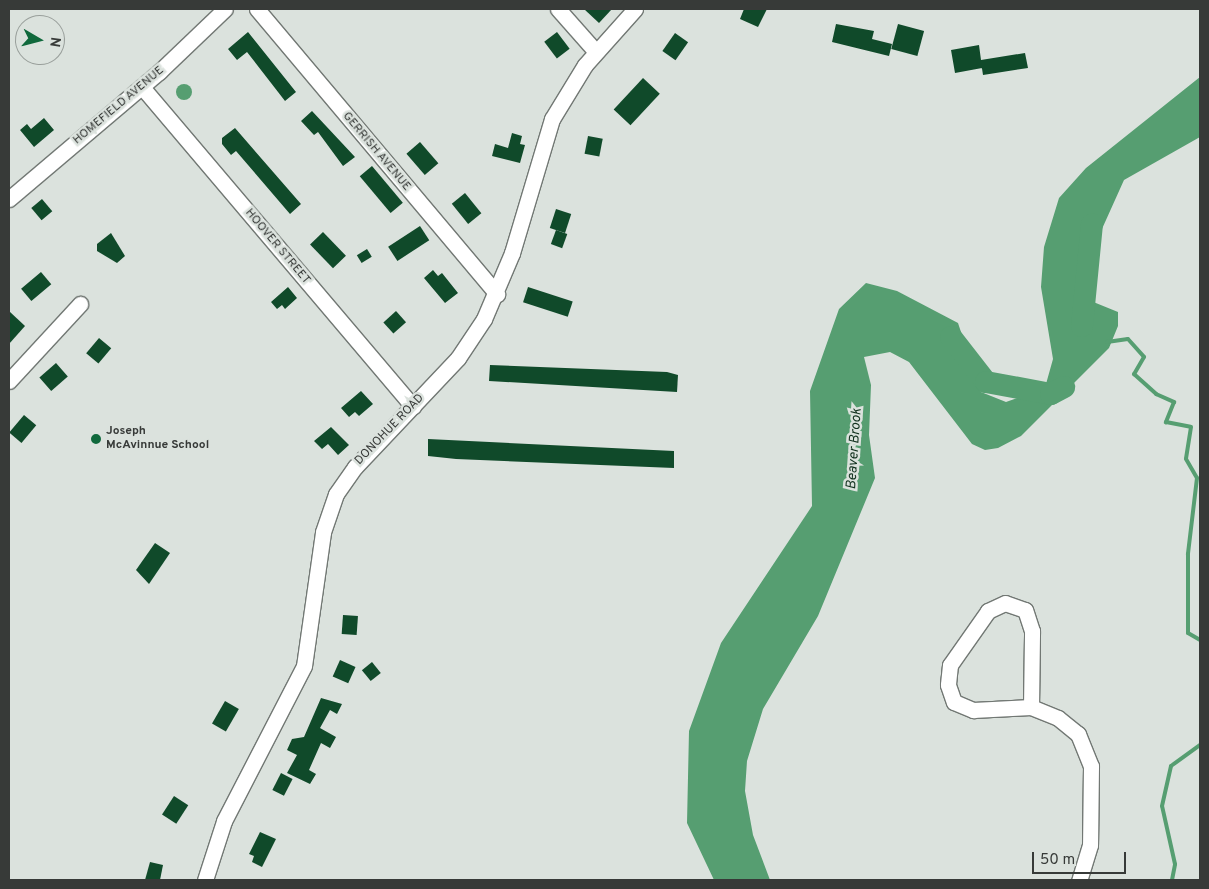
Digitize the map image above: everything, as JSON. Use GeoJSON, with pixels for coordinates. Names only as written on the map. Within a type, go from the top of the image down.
{"type":"FeatureCollection","features":[{"type":"Feature","properties":{"kind":"street","name":"HOMEFIELD AVENUE"},"geometry":{"type":"LineString","coordinates":[[9,199],[142,87],[225,9]]}},
{"type":"Feature","properties":{"kind":"street","name":"GERRISH AVENUE"},"geometry":{"type":"LineString","coordinates":[[258,9],[497,294]]}},
{"type":"Feature","properties":{"kind":"street"},"geometry":{"type":"LineString","coordinates":[[558,9],[596,52]]}},
{"type":"Feature","properties":{"kind":"street","name":"DONOHUE ROAD"},"geometry":{"type":"LineString","coordinates":[[205,880],[227,813],[304,666],[330,506],[355,467],[458,358],[497,294],[546,134],[567,91],[596,52],[634,9]]}},
{"type":"Feature","properties":{"kind":"street","name":"HOOVER STREET"},"geometry":{"type":"LineString","coordinates":[[142,87],[413,407]]}},
{"type":"Feature","properties":{"kind":"street"},"geometry":{"type":"LineString","coordinates":[[9,381],[80,304]]}},
{"type":"Feature","properties":{"kind":"street"},"geometry":{"type":"LineString","coordinates":[[1031,707],[1032,631],[1025,610],[1005,603],[988,611],[950,665],[948,685],[954,702],[974,710],[1031,707],[1058,718],[1078,734],[1091,766],[1090,845],[1079,880]]}},
{"type":"Feature","properties":{"kind":"water"},"geometry":{"type":"Polygon","coordinates":[[[1200,77],[1200,137],[1124,180],[1097,240],[1080,264],[1079,283],[1086,299],[1118,312],[1118,326],[1109,348],[1021,436],[998,448],[985,450],[972,444],[909,362],[890,352],[864,357],[871,385],[869,435],[875,478],[818,616],[763,709],[747,761],[745,791],[753,835],[770,880],[714,880],[687,823],[689,731],[721,643],[812,506],[810,391],[839,309],[866,283],[897,291],[958,323],[981,392],[1006,402],[1035,392],[1046,384],[1053,359],[1041,287],[1044,247],[1059,198],[1086,168],[1200,77]]]}},
{"type":"Feature","properties":{"kind":"water"},"geometry":{"type":"Polygon","coordinates":[[[184,84],[192,92],[184,100],[176,92],[184,84]]]}},
{"type":"Feature","properties":{"kind":"building"},"geometry":{"type":"Polygon","coordinates":[[[584,9],[612,9],[599,23],[584,9]]]}},
{"type":"Feature","properties":{"kind":"building"},"geometry":{"type":"Polygon","coordinates":[[[744,9],[767,9],[758,27],[740,19],[744,9]]]}},
{"type":"Feature","properties":{"kind":"building"},"geometry":{"type":"Polygon","coordinates":[[[836,24],[874,31],[872,39],[892,44],[889,56],[832,42],[836,24]]]}},
{"type":"Feature","properties":{"kind":"building"},"geometry":{"type":"Polygon","coordinates":[[[898,24],[924,31],[917,56],[891,49],[898,24]]]}},
{"type":"Feature","properties":{"kind":"building"},"geometry":{"type":"Polygon","coordinates":[[[248,32],[296,92],[285,101],[247,52],[237,60],[228,49],[248,32]]]}},
{"type":"Feature","properties":{"kind":"building"},"geometry":{"type":"Polygon","coordinates":[[[557,32],[570,49],[557,58],[544,42],[557,32]]]}},
{"type":"Feature","properties":{"kind":"building"},"geometry":{"type":"Polygon","coordinates":[[[675,33],[688,42],[675,60],[662,51],[675,33]]]}},
{"type":"Feature","properties":{"kind":"building"},"geometry":{"type":"Polygon","coordinates":[[[979,45],[981,60],[1025,53],[1028,68],[983,75],[982,68],[955,73],[951,50],[979,45]]]}},
{"type":"Feature","properties":{"kind":"building"},"geometry":{"type":"Polygon","coordinates":[[[643,78],[660,94],[630,125],[614,109],[643,78]]]}},
{"type":"Feature","properties":{"kind":"building"},"geometry":{"type":"Polygon","coordinates":[[[312,111],[355,157],[343,166],[318,132],[314,135],[301,121],[312,111]]]}},
{"type":"Feature","properties":{"kind":"building"},"geometry":{"type":"Polygon","coordinates":[[[44,118],[54,130],[34,147],[20,130],[27,124],[31,129],[44,118]]]}},
{"type":"Feature","properties":{"kind":"building"},"geometry":{"type":"Polygon","coordinates":[[[235,128],[301,204],[290,214],[236,151],[231,155],[222,144],[222,138],[235,128]]]}},
{"type":"Feature","properties":{"kind":"building"},"geometry":{"type":"Polygon","coordinates":[[[512,133],[522,136],[520,144],[525,145],[520,163],[492,156],[495,144],[508,148],[512,133]]]}},
{"type":"Feature","properties":{"kind":"building"},"geometry":{"type":"Polygon","coordinates":[[[588,136],[603,139],[599,157],[585,154],[588,136]]]}},
{"type":"Feature","properties":{"kind":"building"},"geometry":{"type":"Polygon","coordinates":[[[420,142],[438,163],[425,175],[406,154],[420,142]]]}},
{"type":"Feature","properties":{"kind":"building"},"geometry":{"type":"Polygon","coordinates":[[[372,166],[403,203],[391,213],[360,176],[372,166]]]}},
{"type":"Feature","properties":{"kind":"building"},"geometry":{"type":"Polygon","coordinates":[[[465,193],[481,213],[468,224],[452,204],[465,193]]]}},
{"type":"Feature","properties":{"kind":"building"},"geometry":{"type":"Polygon","coordinates":[[[42,199],[52,211],[42,220],[31,208],[42,199]]]}},
{"type":"Feature","properties":{"kind":"building"},"geometry":{"type":"Polygon","coordinates":[[[556,209],[571,214],[565,233],[550,228],[556,209]]]}},
{"type":"Feature","properties":{"kind":"building"},"geometry":{"type":"Polygon","coordinates":[[[420,226],[429,240],[397,261],[388,247],[420,226]]]}},
{"type":"Feature","properties":{"kind":"building"},"geometry":{"type":"Polygon","coordinates":[[[556,230],[567,234],[562,248],[551,244],[556,230]]]}},
{"type":"Feature","properties":{"kind":"building"},"geometry":{"type":"Polygon","coordinates":[[[323,232],[346,256],[333,268],[310,245],[323,232]]]}},
{"type":"Feature","properties":{"kind":"building"},"geometry":{"type":"Polygon","coordinates":[[[111,233],[125,256],[117,263],[97,251],[97,244],[111,233]]]}},
{"type":"Feature","properties":{"kind":"building"},"geometry":{"type":"Polygon","coordinates":[[[367,249],[372,257],[362,263],[357,255],[367,249]]]}},
{"type":"Feature","properties":{"kind":"building"},"geometry":{"type":"Polygon","coordinates":[[[433,270],[438,276],[442,273],[458,293],[445,303],[424,278],[433,270]]]}},
{"type":"Feature","properties":{"kind":"building"},"geometry":{"type":"Polygon","coordinates":[[[41,272],[51,284],[31,301],[21,289],[41,272]]]}},
{"type":"Feature","properties":{"kind":"building"},"geometry":{"type":"Polygon","coordinates":[[[288,287],[297,298],[285,309],[282,305],[277,309],[271,302],[288,287]]]}},
{"type":"Feature","properties":{"kind":"building"},"geometry":{"type":"Polygon","coordinates":[[[528,287],[573,302],[568,317],[523,302],[528,287]]]}},
{"type":"Feature","properties":{"kind":"building"},"geometry":{"type":"Polygon","coordinates":[[[9,311],[25,326],[9,344],[9,311]]]}},
{"type":"Feature","properties":{"kind":"building"},"geometry":{"type":"Polygon","coordinates":[[[396,311],[406,322],[393,334],[383,322],[396,311]]]}},
{"type":"Feature","properties":{"kind":"building"},"geometry":{"type":"Polygon","coordinates":[[[99,338],[111,348],[98,364],[86,353],[99,338]]]}},
{"type":"Feature","properties":{"kind":"building"},"geometry":{"type":"Polygon","coordinates":[[[56,363],[68,377],[51,391],[39,377],[56,363]]]}},
{"type":"Feature","properties":{"kind":"building"},"geometry":{"type":"Polygon","coordinates":[[[490,365],[667,372],[678,375],[677,392],[489,381],[490,365]]]}},
{"type":"Feature","properties":{"kind":"building"},"geometry":{"type":"Polygon","coordinates":[[[361,391],[373,404],[359,416],[355,412],[349,417],[341,408],[361,391]]]}},
{"type":"Feature","properties":{"kind":"building"},"geometry":{"type":"Polygon","coordinates":[[[24,415],[36,425],[21,443],[9,433],[24,415]]]}},
{"type":"Feature","properties":{"kind":"building"},"geometry":{"type":"Polygon","coordinates":[[[331,427],[349,445],[338,455],[328,444],[322,449],[314,441],[331,427]]]}},
{"type":"Feature","properties":{"kind":"building"},"geometry":{"type":"Polygon","coordinates":[[[428,439],[674,451],[674,468],[456,459],[428,456],[428,439]]]}},
{"type":"Feature","properties":{"kind":"building"},"geometry":{"type":"Polygon","coordinates":[[[155,543],[170,553],[149,584],[136,570],[155,543]]]}},
{"type":"Feature","properties":{"kind":"building"},"geometry":{"type":"Polygon","coordinates":[[[343,615],[358,616],[357,635],[342,634],[343,615]]]}},
{"type":"Feature","properties":{"kind":"building"},"geometry":{"type":"Polygon","coordinates":[[[340,660],[356,667],[348,683],[333,676],[340,660]]]}},
{"type":"Feature","properties":{"kind":"building"},"geometry":{"type":"Polygon","coordinates":[[[372,662],[381,673],[371,681],[362,670],[372,662]]]}},
{"type":"Feature","properties":{"kind":"building"},"geometry":{"type":"Polygon","coordinates":[[[321,698],[342,704],[337,714],[330,710],[320,728],[336,737],[330,748],[321,743],[309,770],[316,774],[310,784],[287,773],[297,755],[287,750],[292,739],[304,737],[321,698]]]}},
{"type":"Feature","properties":{"kind":"building"},"geometry":{"type":"Polygon","coordinates":[[[225,701],[239,709],[226,732],[212,724],[225,701]]]}},
{"type":"Feature","properties":{"kind":"building"},"geometry":{"type":"Polygon","coordinates":[[[281,773],[293,779],[284,796],[272,790],[281,773]]]}},
{"type":"Feature","properties":{"kind":"building"},"geometry":{"type":"Polygon","coordinates":[[[174,796],[188,805],[176,824],[162,814],[174,796]]]}},
{"type":"Feature","properties":{"kind":"building"},"geometry":{"type":"Polygon","coordinates":[[[260,832],[276,839],[262,867],[252,862],[254,856],[249,854],[260,832]]]}},
{"type":"Feature","properties":{"kind":"building"},"geometry":{"type":"Polygon","coordinates":[[[150,862],[163,865],[160,880],[145,880],[150,862]]]}},
{"type":"Feature","properties":{"kind":"waterway","name":"Beaver Brook"},"geometry":{"type":"LineString","coordinates":[[1082,326],[1092,224]]}},
{"type":"Feature","properties":{"kind":"waterway","name":"Beaver Brook"},"geometry":{"type":"LineString","coordinates":[[951,337],[986,382],[1051,394],[1064,387]]}},
{"type":"Feature","properties":{"kind":"waterway"},"geometry":{"type":"LineString","coordinates":[[1107,342],[1128,339],[1144,357],[1134,374],[1156,394],[1174,402],[1166,422],[1191,427],[1186,459],[1197,478],[1188,554],[1188,633],[1200,640]]}},
{"type":"Feature","properties":{"kind":"waterway"},"geometry":{"type":"LineString","coordinates":[[1172,880],[1175,864],[1162,806],[1171,766],[1200,745]]}},
{"type":"Feature","properties":{"kind":"place","name":"Joseph McAvinnue School"},"geometry":{"type":"Point","coordinates":[96,439]}}]}
